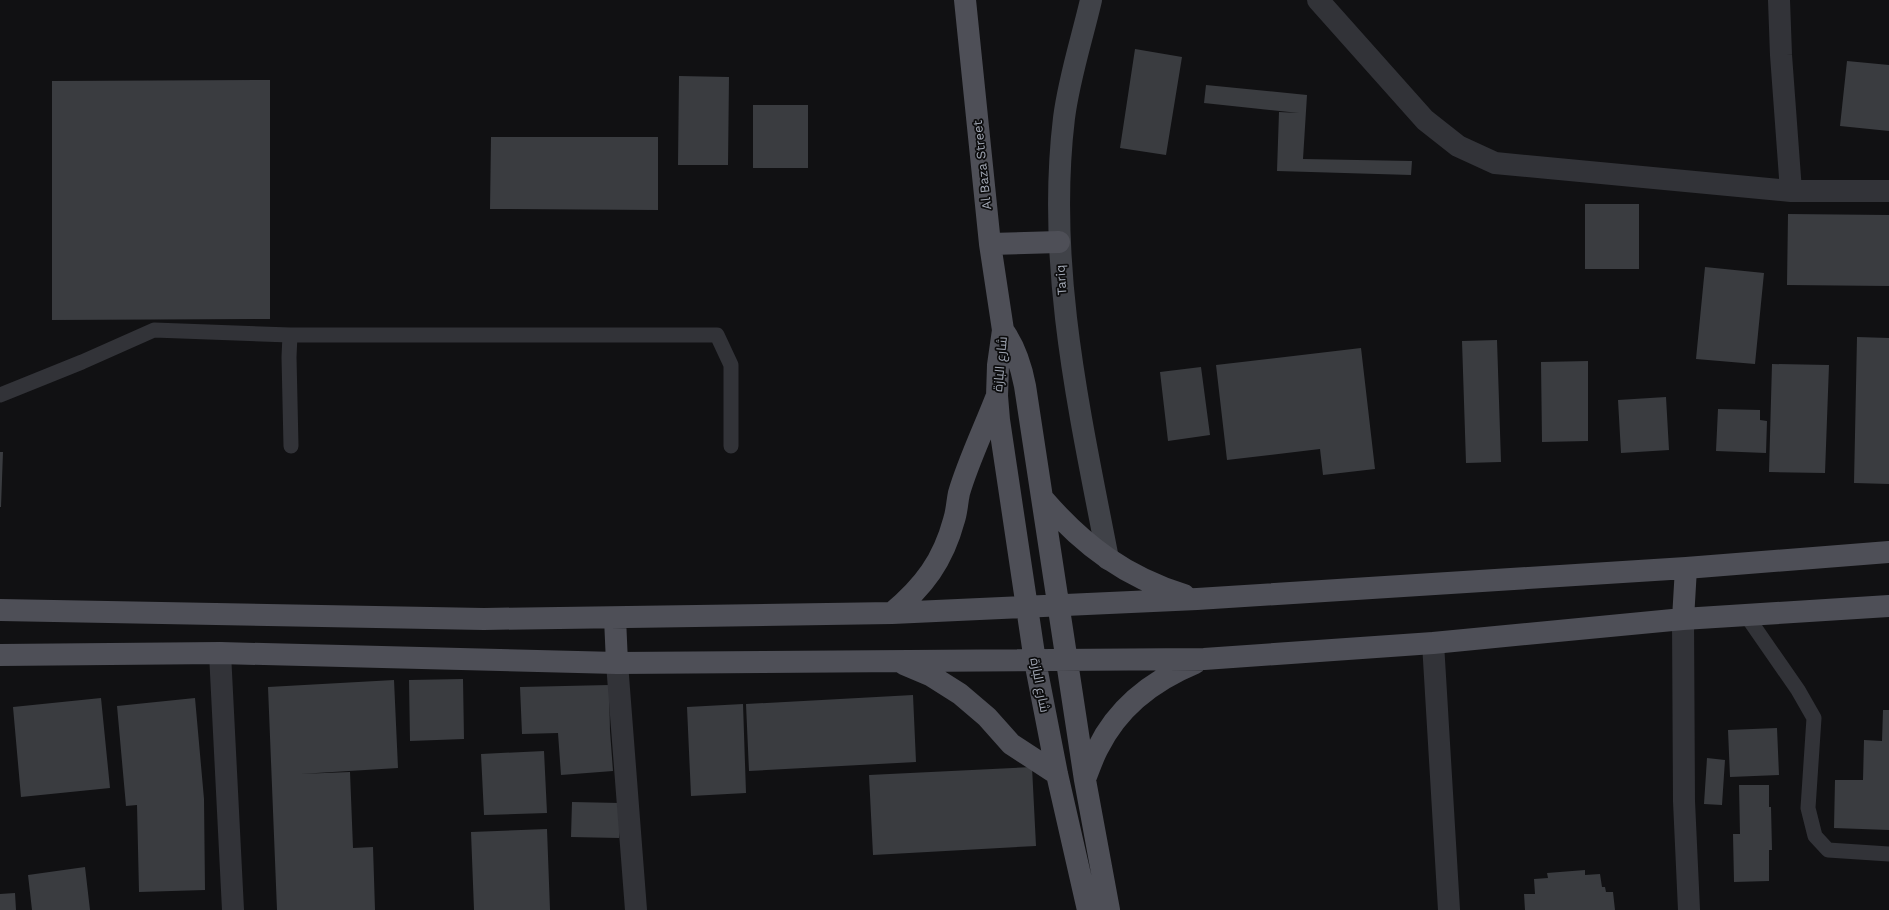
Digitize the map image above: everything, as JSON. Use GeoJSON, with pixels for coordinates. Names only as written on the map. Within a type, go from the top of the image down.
{"type":"FeatureCollection","features":[{"type":"Feature","properties":{"kind":"main road","name":"Al Baza Street"},"geometry":{"type":"LineString","coordinates":[[965,0],[990,244],[1003,330]]}},
{"type":"Feature","properties":{"kind":"main road","name":"Tariq"},"geometry":{"type":"LineString","coordinates":[[1092,0],[1074,67],[1064,117],[1059,177],[1059,242],[1064,312],[1082,423],[1108,559]]}},
{"type":"Feature","properties":{"kind":"main road"},"geometry":{"type":"LineString","coordinates":[[990,244],[1059,242]]}},
{"type":"Feature","properties":{"kind":"main road","name":"شارع البازة"},"geometry":{"type":"LineString","coordinates":[[1003,330],[999,348],[997,396],[1027,608],[1035,661],[1057,774],[1088,910]]}},
{"type":"Feature","properties":{"kind":"main road","name":"شارع البازة"},"geometry":{"type":"LineString","coordinates":[[1003,330],[1011,341],[1020,363],[1044,500],[1085,780],[1109,910]]}},
{"type":"Feature","properties":{"kind":"main road"},"geometry":{"type":"LineString","coordinates":[[892,613],[914,594],[932,572],[946,546],[954,519],[959,493],[997,396]]}},
{"type":"Feature","properties":{"kind":"main road"},"geometry":{"type":"LineString","coordinates":[[1044,500],[1063,522],[1084,542],[1108,559],[1136,576],[1166,589],[1197,599]]}},
{"type":"Feature","properties":{"kind":"main road"},"geometry":{"type":"LineString","coordinates":[[0,610],[484,619],[892,613],[1197,599],[1686,568],[1889,552]]}},
{"type":"Feature","properties":{"kind":"main road"},"geometry":{"type":"LineString","coordinates":[[1683,619],[1686,568]]}},
{"type":"Feature","properties":{"kind":"main road"},"geometry":{"type":"LineString","coordinates":[[0,655],[220,652],[617,663],[1204,659],[1433,643],[1683,619],[1889,606]]}},
{"type":"Feature","properties":{"kind":"main road"},"geometry":{"type":"LineString","coordinates":[[615,618],[617,663]]}},
{"type":"Feature","properties":{"kind":"main road"},"geometry":{"type":"LineString","coordinates":[[1085,780],[1098,747],[1117,718],[1142,693],[1171,673],[1204,659]]}},
{"type":"Feature","properties":{"kind":"main road"},"geometry":{"type":"LineString","coordinates":[[898,661],[930,675],[960,694],[987,717],[1011,744],[1057,774]]}},
{"type":"Feature","properties":{"kind":"street"},"geometry":{"type":"LineString","coordinates":[[1318,0],[1425,120],[1458,146],[1495,163],[1791,191],[1889,191]]}},
{"type":"Feature","properties":{"kind":"street"},"geometry":{"type":"LineString","coordinates":[[1780,0],[1781,55],[1791,191]]}},
{"type":"Feature","properties":{"kind":"street"},"geometry":{"type":"LineString","coordinates":[[1683,619],[1684,801],[1689,910]]}},
{"type":"Feature","properties":{"kind":"street"},"geometry":{"type":"LineString","coordinates":[[1433,643],[1449,910]]}},
{"type":"Feature","properties":{"kind":"street"},"geometry":{"type":"LineString","coordinates":[[220,652],[233,910]]}},
{"type":"Feature","properties":{"kind":"street"},"geometry":{"type":"LineString","coordinates":[[617,663],[636,910]]}},
{"type":"Feature","properties":{"kind":"lane"},"geometry":{"type":"LineString","coordinates":[[0,395],[82,362],[154,330],[290,335],[718,335],[731,365],[732,446]]}},
{"type":"Feature","properties":{"kind":"lane"},"geometry":{"type":"LineString","coordinates":[[290,335],[290,446]]}},
{"type":"Feature","properties":{"kind":"lane"},"geometry":{"type":"LineString","coordinates":[[1746,615],[1798,690],[1814,718],[1808,808],[1814,836],[1828,850],[1889,854]]}},
{"type":"Feature","properties":{"kind":"building"},"geometry":{"type":"Polygon","coordinates":[[[1135,49],[1182,57],[1166,155],[1120,148],[1135,49]]]}},
{"type":"Feature","properties":{"kind":"building"},"geometry":{"type":"Polygon","coordinates":[[[1847,61],[1889,65],[1889,131],[1840,126],[1847,61]]]}},
{"type":"Feature","properties":{"kind":"building"},"geometry":{"type":"Polygon","coordinates":[[[679,76],[729,77],[728,165],[678,165],[679,76]]]}},
{"type":"Feature","properties":{"kind":"building"},"geometry":{"type":"Polygon","coordinates":[[[270,80],[270,319],[52,320],[52,81],[270,80]]]}},
{"type":"Feature","properties":{"kind":"building"},"geometry":{"type":"Polygon","coordinates":[[[1206,85],[1307,95],[1303,159],[1412,161],[1411,175],[1277,171],[1279,112],[1299,113],[1204,103],[1206,85]]]}},
{"type":"Feature","properties":{"kind":"building"},"geometry":{"type":"Polygon","coordinates":[[[753,105],[808,105],[808,168],[753,168],[753,105]]]}},
{"type":"Feature","properties":{"kind":"building"},"geometry":{"type":"Polygon","coordinates":[[[491,137],[658,137],[658,210],[490,209],[491,137]]]}},
{"type":"Feature","properties":{"kind":"building"},"geometry":{"type":"Polygon","coordinates":[[[1585,204],[1639,204],[1639,269],[1585,269],[1585,204]]]}},
{"type":"Feature","properties":{"kind":"building"},"geometry":{"type":"Polygon","coordinates":[[[1788,214],[1889,215],[1889,286],[1787,285],[1788,214]]]}},
{"type":"Feature","properties":{"kind":"building"},"geometry":{"type":"Polygon","coordinates":[[[1705,267],[1764,273],[1755,364],[1696,359],[1705,267]]]}},
{"type":"Feature","properties":{"kind":"building"},"geometry":{"type":"Polygon","coordinates":[[[1857,337],[1889,338],[1889,484],[1854,483],[1857,337]]]}},
{"type":"Feature","properties":{"kind":"building"},"geometry":{"type":"Polygon","coordinates":[[[1497,340],[1501,462],[1466,463],[1462,341],[1497,340]]]}},
{"type":"Feature","properties":{"kind":"building"},"geometry":{"type":"Polygon","coordinates":[[[1361,348],[1375,469],[1323,475],[1320,449],[1227,460],[1216,365],[1361,348]]]}},
{"type":"Feature","properties":{"kind":"building"},"geometry":{"type":"Polygon","coordinates":[[[1588,361],[1588,441],[1542,442],[1541,362],[1588,361]]]}},
{"type":"Feature","properties":{"kind":"building"},"geometry":{"type":"Polygon","coordinates":[[[1772,364],[1829,365],[1825,473],[1769,472],[1772,364]]]}},
{"type":"Feature","properties":{"kind":"building"},"geometry":{"type":"Polygon","coordinates":[[[1201,367],[1210,435],[1168,441],[1160,372],[1201,367]]]}},
{"type":"Feature","properties":{"kind":"building"},"geometry":{"type":"Polygon","coordinates":[[[1666,397],[1669,450],[1621,453],[1618,400],[1666,397]]]}},
{"type":"Feature","properties":{"kind":"building"},"geometry":{"type":"Polygon","coordinates":[[[1718,409],[1760,410],[1760,420],[1767,421],[1766,453],[1716,451],[1718,409]]]}},
{"type":"Feature","properties":{"kind":"building"},"geometry":{"type":"Polygon","coordinates":[[[0,452],[3,452],[1,507],[0,507],[0,452]]]}},
{"type":"Feature","properties":{"kind":"building"},"geometry":{"type":"Polygon","coordinates":[[[463,679],[464,739],[410,741],[409,680],[463,679]]]}},
{"type":"Feature","properties":{"kind":"building"},"geometry":{"type":"Polygon","coordinates":[[[394,680],[398,768],[300,774],[350,772],[353,848],[373,847],[375,910],[277,910],[268,687],[394,680]]]}},
{"type":"Feature","properties":{"kind":"building"},"geometry":{"type":"Polygon","coordinates":[[[609,685],[613,771],[561,775],[558,733],[522,734],[520,687],[609,685]]]}},
{"type":"Feature","properties":{"kind":"building"},"geometry":{"type":"Polygon","coordinates":[[[913,695],[916,762],[749,771],[746,704],[913,695]]]}},
{"type":"Feature","properties":{"kind":"building"},"geometry":{"type":"Polygon","coordinates":[[[101,698],[110,788],[21,797],[13,707],[101,698]]]}},
{"type":"Feature","properties":{"kind":"building"},"geometry":{"type":"Polygon","coordinates":[[[195,698],[204,799],[205,890],[139,892],[137,805],[126,806],[117,706],[195,698]]]}},
{"type":"Feature","properties":{"kind":"building"},"geometry":{"type":"Polygon","coordinates":[[[743,704],[746,793],[691,796],[687,707],[743,704]]]}},
{"type":"Feature","properties":{"kind":"building"},"geometry":{"type":"Polygon","coordinates":[[[1883,710],[1889,710],[1889,830],[1834,828],[1835,780],[1863,780],[1864,740],[1882,741],[1883,710]]]}},
{"type":"Feature","properties":{"kind":"building"},"geometry":{"type":"Polygon","coordinates":[[[1777,728],[1779,775],[1730,777],[1728,730],[1777,728]]]}},
{"type":"Feature","properties":{"kind":"building"},"geometry":{"type":"Polygon","coordinates":[[[544,751],[547,813],[484,815],[481,754],[544,751]]]}},
{"type":"Feature","properties":{"kind":"building"},"geometry":{"type":"Polygon","coordinates":[[[1707,758],[1725,760],[1722,805],[1704,804],[1707,758]]]}},
{"type":"Feature","properties":{"kind":"building"},"geometry":{"type":"Polygon","coordinates":[[[1032,767],[1036,846],[873,855],[869,775],[1032,767]]]}},
{"type":"Feature","properties":{"kind":"building"},"geometry":{"type":"Polygon","coordinates":[[[1739,785],[1769,785],[1772,850],[1769,850],[1769,881],[1734,882],[1733,834],[1740,834],[1739,785]]]}},
{"type":"Feature","properties":{"kind":"building"},"geometry":{"type":"Polygon","coordinates":[[[572,802],[620,803],[619,838],[571,837],[572,802]]]}},
{"type":"Feature","properties":{"kind":"building"},"geometry":{"type":"Polygon","coordinates":[[[547,829],[550,910],[474,910],[471,832],[547,829]]]}},
{"type":"Feature","properties":{"kind":"building"},"geometry":{"type":"Polygon","coordinates":[[[85,867],[90,910],[32,910],[28,875],[85,867]]]}},
{"type":"Feature","properties":{"kind":"building"},"geometry":{"type":"Polygon","coordinates":[[[1585,870],[1585,875],[1600,874],[1602,887],[1605,887],[1606,892],[1613,892],[1615,910],[1525,910],[1524,894],[1535,894],[1534,879],[1548,878],[1547,873],[1585,870]]]}},
{"type":"Feature","properties":{"kind":"building"},"geometry":{"type":"Polygon","coordinates":[[[15,893],[16,910],[0,910],[0,894],[15,893]]]}}]}
